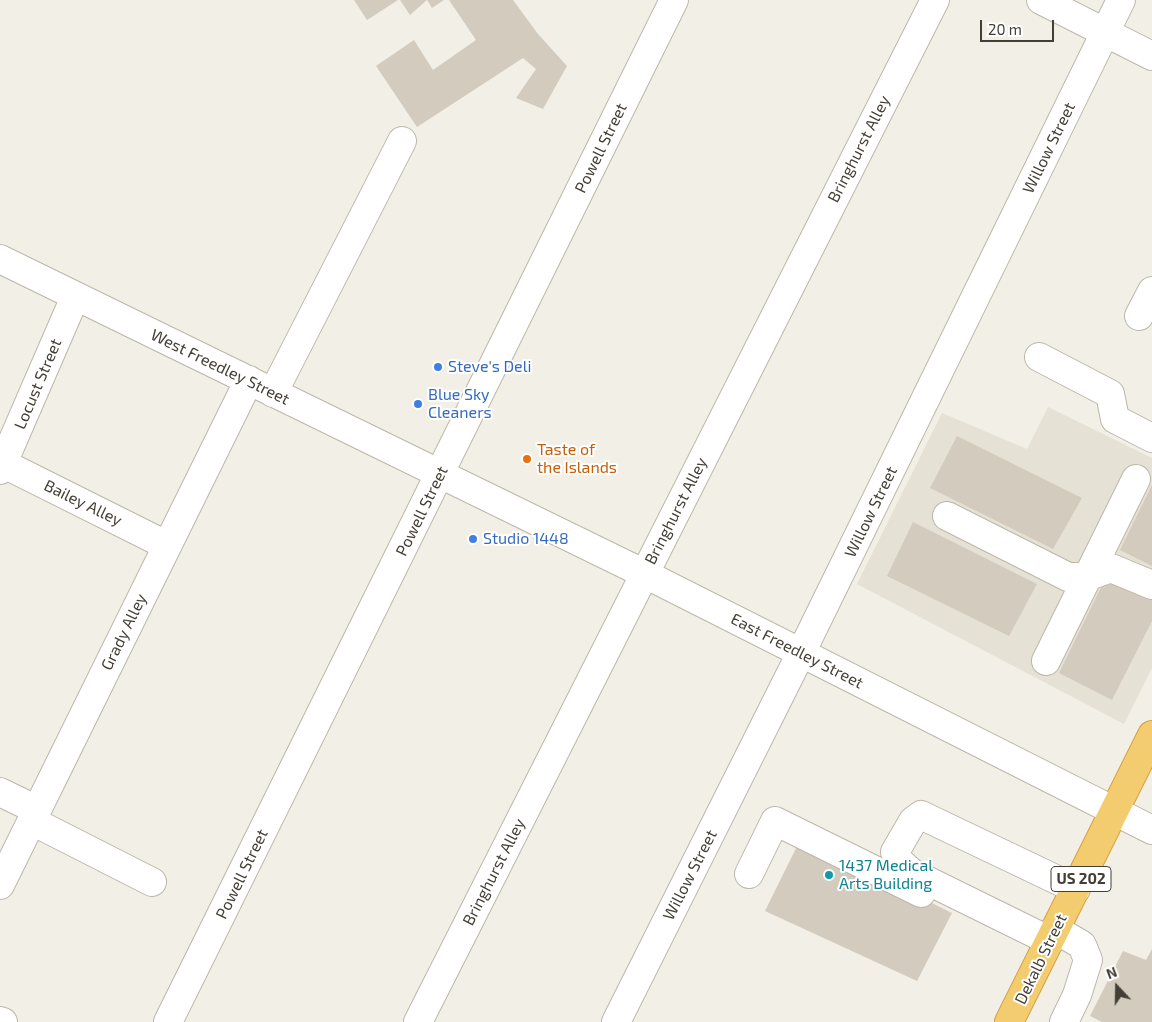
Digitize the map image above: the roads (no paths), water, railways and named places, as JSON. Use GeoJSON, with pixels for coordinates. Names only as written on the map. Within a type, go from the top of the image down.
{"type":"FeatureCollection","features":[{"type":"Feature","properties":{"kind":"highway","name":"Dekalb Street"},"geometry":{"type":"LineString","coordinates":[[1010,1022],[1152,736]]}},
{"type":"Feature","properties":{"kind":"street","name":"Powell Street"},"geometry":{"type":"LineString","coordinates":[[168,1022],[674,0]]}},
{"type":"Feature","properties":{"kind":"street","name":"Bringhurst Alley"},"geometry":{"type":"LineString","coordinates":[[418,1022],[935,0]]}},
{"type":"Feature","properties":{"kind":"street"},"geometry":{"type":"LineString","coordinates":[[1041,0],[1152,56]]}},
{"type":"Feature","properties":{"kind":"street","name":"Willow Street"},"geometry":{"type":"LineString","coordinates":[[616,1022],[801,653],[1121,0]]}},
{"type":"Feature","properties":{"kind":"street"},"geometry":{"type":"LineString","coordinates":[[273,393],[402,141]]}},
{"type":"Feature","properties":{"kind":"street","name":"West Freedley Street"},"geometry":{"type":"LineString","coordinates":[[0,258],[75,297],[441,473]]}},
{"type":"Feature","properties":{"kind":"street"},"geometry":{"type":"LineString","coordinates":[[1140,316],[1152,291]]}},
{"type":"Feature","properties":{"kind":"street","name":"Locust Street"},"geometry":{"type":"LineString","coordinates":[[1,465],[75,297]]}},
{"type":"Feature","properties":{"kind":"street"},"geometry":{"type":"LineString","coordinates":[[1039,357],[1110,394],[1115,419],[1152,438]]}},
{"type":"Feature","properties":{"kind":"street","name":"Grady Alley"},"geometry":{"type":"LineString","coordinates":[[0,885],[248,380]]}},
{"type":"Feature","properties":{"kind":"street","name":"Bailey Alley"},"geometry":{"type":"LineString","coordinates":[[1,465],[166,545]]}},
{"type":"Feature","properties":{"kind":"street","name":"East Freedley Street"},"geometry":{"type":"LineString","coordinates":[[441,473],[1152,830]]}},
{"type":"Feature","properties":{"kind":"street"},"geometry":{"type":"LineString","coordinates":[[1046,661],[1136,479]]}},
{"type":"Feature","properties":{"kind":"street"},"geometry":{"type":"LineString","coordinates":[[947,516],[1068,577],[1086,577],[1111,568],[1152,585]]}},
{"type":"Feature","properties":{"kind":"street"},"geometry":{"type":"LineString","coordinates":[[0,792],[34,816],[152,882]]}},
{"type":"Feature","properties":{"kind":"street"},"geometry":{"type":"LineString","coordinates":[[1050,941],[912,873],[899,861],[895,852],[913,821],[921,815],[1076,889]]}},
{"type":"Feature","properties":{"kind":"street"},"geometry":{"type":"LineString","coordinates":[[749,874],[775,821],[1050,941],[1082,945],[1088,960],[1078,995],[1064,1022]]}},
{"type":"Feature","properties":{"kind":"place","name":"Steve's Deli"},"geometry":{"type":"Point","coordinates":[438,367]}},
{"type":"Feature","properties":{"kind":"place","name":"Blue Sky Cleaners"},"geometry":{"type":"Point","coordinates":[418,404]}},
{"type":"Feature","properties":{"kind":"place","name":"Taste of the Islands"},"geometry":{"type":"Point","coordinates":[527,459]}},
{"type":"Feature","properties":{"kind":"place","name":"Studio 1448"},"geometry":{"type":"Point","coordinates":[473,539]}},
{"type":"Feature","properties":{"kind":"place","name":"1437 Medical Arts Building"},"geometry":{"type":"Point","coordinates":[829,875]}}]}
